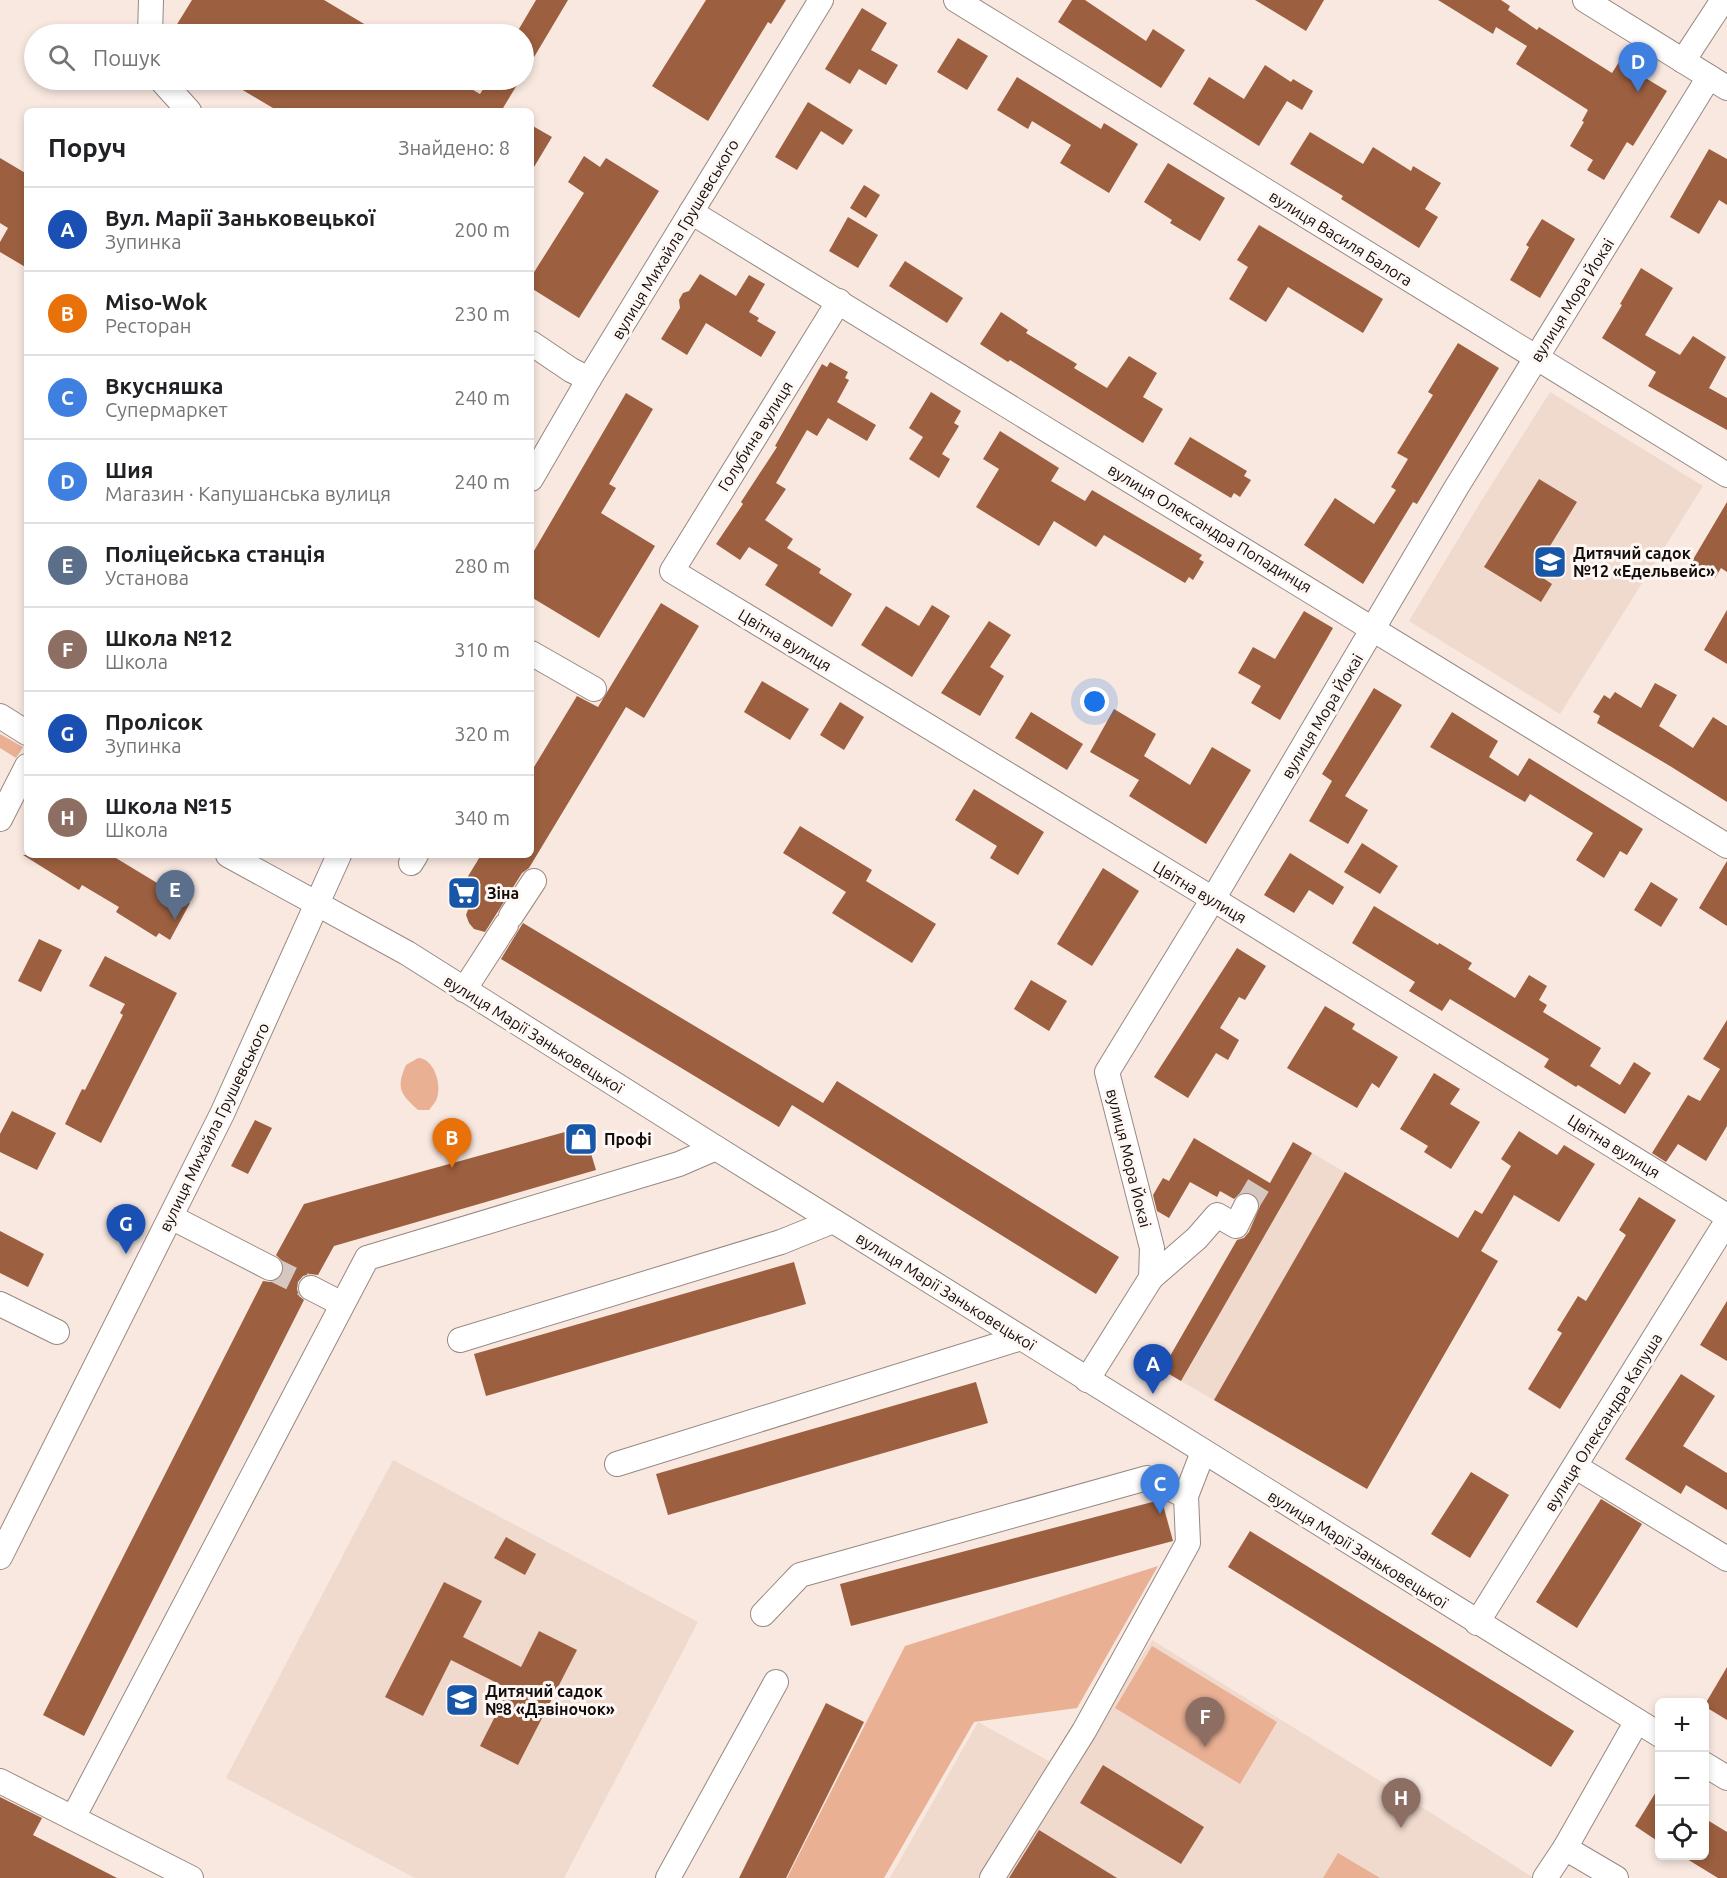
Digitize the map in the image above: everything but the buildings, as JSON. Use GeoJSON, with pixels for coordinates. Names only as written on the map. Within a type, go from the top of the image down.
{"type":"FeatureCollection","features":[{"type":"Feature","properties":{"kind":"street"},"geometry":{"type":"LineString","coordinates":[[150,24],[151,0]]}},
{"type":"Feature","properties":{"kind":"street","name":"вулиця Михайла Грушевського"},"geometry":{"type":"LineString","coordinates":[[534,473],[821,0]]}},
{"type":"Feature","properties":{"kind":"street","name":"вулиця Василя Балога"},"geometry":{"type":"LineString","coordinates":[[956,0],[1727,475]]}},
{"type":"Feature","properties":{"kind":"street"},"geometry":{"type":"LineString","coordinates":[[1585,0],[1718,82]]}},
{"type":"Feature","properties":{"kind":"street"},"geometry":{"type":"LineString","coordinates":[[1683,61],[1723,0]]}},
{"type":"Feature","properties":{"kind":"street","name":"вулиця Мора Йокаі"},"geometry":{"type":"LineString","coordinates":[[1151,1278],[1152,1248],[1107,1072],[1536,358],[1718,82]]}},
{"type":"Feature","properties":{"kind":"street"},"geometry":{"type":"LineString","coordinates":[[170,90],[186,108]]}},
{"type":"Feature","properties":{"kind":"street","name":"вулиця Олександра Попадинця"},"geometry":{"type":"LineString","coordinates":[[691,212],[1727,846]]}},
{"type":"Feature","properties":{"kind":"street","name":"Голубина вулиця"},"geometry":{"type":"LineString","coordinates":[[672,571],[839,302]]}},
{"type":"Feature","properties":{"kind":"street"},"geometry":{"type":"LineString","coordinates":[[534,345],[571,370],[589,379]]}},
{"type":"Feature","properties":{"kind":"street","name":"Цвітна вулиця"},"geometry":{"type":"LineString","coordinates":[[672,571],[1213,899],[1727,1216]]}},
{"type":"Feature","properties":{"kind":"street"},"geometry":{"type":"LineString","coordinates":[[534,659],[594,689]]}},
{"type":"Feature","properties":{"kind":"street"},"geometry":{"type":"LineString","coordinates":[[0,716],[24,731]]}},
{"type":"Feature","properties":{"kind":"street"},"geometry":{"type":"LineString","coordinates":[[0,819],[24,772]]}},
{"type":"Feature","properties":{"kind":"street","name":"вулиця Марії Заньковецької"},"geometry":{"type":"LineString","coordinates":[[234,858],[407,953],[1087,1380],[1655,1732]]}},
{"type":"Feature","properties":{"kind":"street","name":"вулиця Михайла Грушевського"},"geometry":{"type":"LineString","coordinates":[[0,1557],[222,1114],[338,858]]}},
{"type":"Feature","properties":{"kind":"street"},"geometry":{"type":"LineString","coordinates":[[464,990],[534,881]]}},
{"type":"Feature","properties":{"kind":"street"},"geometry":{"type":"LineString","coordinates":[[73,1818],[367,1258],[679,1164],[716,1148]]}},
{"type":"Feature","properties":{"kind":"street"},"geometry":{"type":"LineString","coordinates":[[1087,1380],[1151,1278],[1197,1238],[1217,1215],[1236,1226],[1246,1206]]}},
{"type":"Feature","properties":{"kind":"street"},"geometry":{"type":"LineString","coordinates":[[171,1217],[270,1268]]}},
{"type":"Feature","properties":{"kind":"street"},"geometry":{"type":"LineString","coordinates":[[460,1340],[781,1242],[834,1221]]}},
{"type":"Feature","properties":{"kind":"street","name":"вулиця Олександра Капуша"},"geometry":{"type":"LineString","coordinates":[[1478,1623],[1727,1221]]}},
{"type":"Feature","properties":{"kind":"street"},"geometry":{"type":"LineString","coordinates":[[311,1288],[342,1304]]}},
{"type":"Feature","properties":{"kind":"street"},"geometry":{"type":"LineString","coordinates":[[0,1304],[57,1332]]}},
{"type":"Feature","properties":{"kind":"street"},"geometry":{"type":"LineString","coordinates":[[617,1464],[1021,1338]]}},
{"type":"Feature","properties":{"kind":"street"},"geometry":{"type":"LineString","coordinates":[[992,1878],[1084,1731],[1188,1543],[1186,1496],[1203,1452]]}},
{"type":"Feature","properties":{"kind":"street"},"geometry":{"type":"LineString","coordinates":[[1576,1467],[1727,1559]]}},
{"type":"Feature","properties":{"kind":"street"},"geometry":{"type":"LineString","coordinates":[[763,1614],[800,1575],[812,1571],[1147,1478],[1186,1496]]}},
{"type":"Feature","properties":{"kind":"street"},"geometry":{"type":"LineString","coordinates":[[668,1878],[776,1682]]}},
{"type":"Feature","properties":{"kind":"street"},"geometry":{"type":"LineString","coordinates":[[1545,1878],[1565,1848],[1637,1721]]}},
{"type":"Feature","properties":{"kind":"street"},"geometry":{"type":"LineString","coordinates":[[1709,1767],[1727,1778]]}},
{"type":"Feature","properties":{"kind":"street"},"geometry":{"type":"LineString","coordinates":[[0,1781],[191,1878]]}},
{"type":"Feature","properties":{"kind":"street"},"geometry":{"type":"LineString","coordinates":[[1565,1848],[1616,1878]]}},
{"type":"Feature","properties":{"kind":"shaded area","name":"Дитячий садок №12 «Едельвейс»"},"geometry":{"type":"Polygon","coordinates":[[[1550,392],[1703,486],[1560,714],[1409,621],[1550,392]]]}},
{"type":"Feature","properties":{"kind":"shaded area"},"geometry":{"type":"Polygon","coordinates":[[[0,734],[23,747],[16,758],[0,748],[0,734]]]}},
{"type":"Feature","properties":{"kind":"shaded area"},"geometry":{"type":"Polygon","coordinates":[[[418,1058],[428,1062],[437,1080],[437,1098],[429,1110],[418,1110],[402,1091],[401,1080],[406,1065],[418,1058]]]}},
{"type":"Feature","properties":{"kind":"shaded area"},"geometry":{"type":"Polygon","coordinates":[[[1293,1142],[1498,1261],[1367,1489],[1162,1370],[1293,1142]]]}},
{"type":"Feature","properties":{"kind":"shaded area","name":"Дитячий садок №8 «Дзвіночок»"},"geometry":{"type":"Polygon","coordinates":[[[393,1460],[698,1622],[564,1878],[415,1878],[226,1778],[393,1460]]]}},
{"type":"Feature","properties":{"kind":"shaded area"},"geometry":{"type":"Polygon","coordinates":[[[1158,1566],[1077,1708],[974,1722],[884,1878],[787,1878],[905,1646],[1158,1566]]]}},
{"type":"Feature","properties":{"kind":"shaded area"},"geometry":{"type":"Polygon","coordinates":[[[1152,1640],[1534,1878],[890,1878],[978,1722],[1069,1772],[1152,1640]]]}},
{"type":"Feature","properties":{"kind":"shaded area"},"geometry":{"type":"Polygon","coordinates":[[[1152,1646],[1277,1722],[1240,1784],[1115,1708],[1152,1646]]]}},
{"type":"Feature","properties":{"kind":"shaded area"},"geometry":{"type":"Polygon","coordinates":[[[1338,1853],[1380,1878],[1323,1878],[1338,1853]]]}},
{"type":"Feature","properties":{"kind":"tunnel"},"geometry":{"type":"LineString","coordinates":[[1246,1206],[1263,1178]]}},
{"type":"Feature","properties":{"kind":"tunnel"},"geometry":{"type":"LineString","coordinates":[[270,1268],[311,1288]]}},
{"type":"Feature","properties":{"kind":"place","name":"Шия"},"geometry":{"type":"Point","coordinates":[1638,92]}},
{"type":"Feature","properties":{"kind":"place","name":"Дитячий садок №12 «Едельвейс»"},"geometry":{"type":"Point","coordinates":[1550,562]}},
{"type":"Feature","properties":{"kind":"place","name":"Зіна"},"geometry":{"type":"Point","coordinates":[464,893]}},
{"type":"Feature","properties":{"kind":"place","name":"Поліцейська станція"},"geometry":{"type":"Point","coordinates":[175,920]}},
{"type":"Feature","properties":{"kind":"place","name":"Профі"},"geometry":{"type":"Point","coordinates":[581,1139]}},
{"type":"Feature","properties":{"kind":"place","name":"Miso-Wok"},"geometry":{"type":"Point","coordinates":[452,1168]}},
{"type":"Feature","properties":{"kind":"place","name":"Пролісок"},"geometry":{"type":"Point","coordinates":[126,1254]}},
{"type":"Feature","properties":{"kind":"place","name":"Вул. Марії Заньковецької"},"geometry":{"type":"Point","coordinates":[1153,1394]}},
{"type":"Feature","properties":{"kind":"place","name":"Вкусняшка"},"geometry":{"type":"Point","coordinates":[1160,1514]}},
{"type":"Feature","properties":{"kind":"place","name":"Дитячий садок №8 «Дзвіночок»"},"geometry":{"type":"Point","coordinates":[462,1700]}},
{"type":"Feature","properties":{"kind":"place","name":"Школа №12"},"geometry":{"type":"Point","coordinates":[1205,1747]}},
{"type":"Feature","properties":{"kind":"place","name":"Школа №15"},"geometry":{"type":"Point","coordinates":[1401,1828]}}]}
